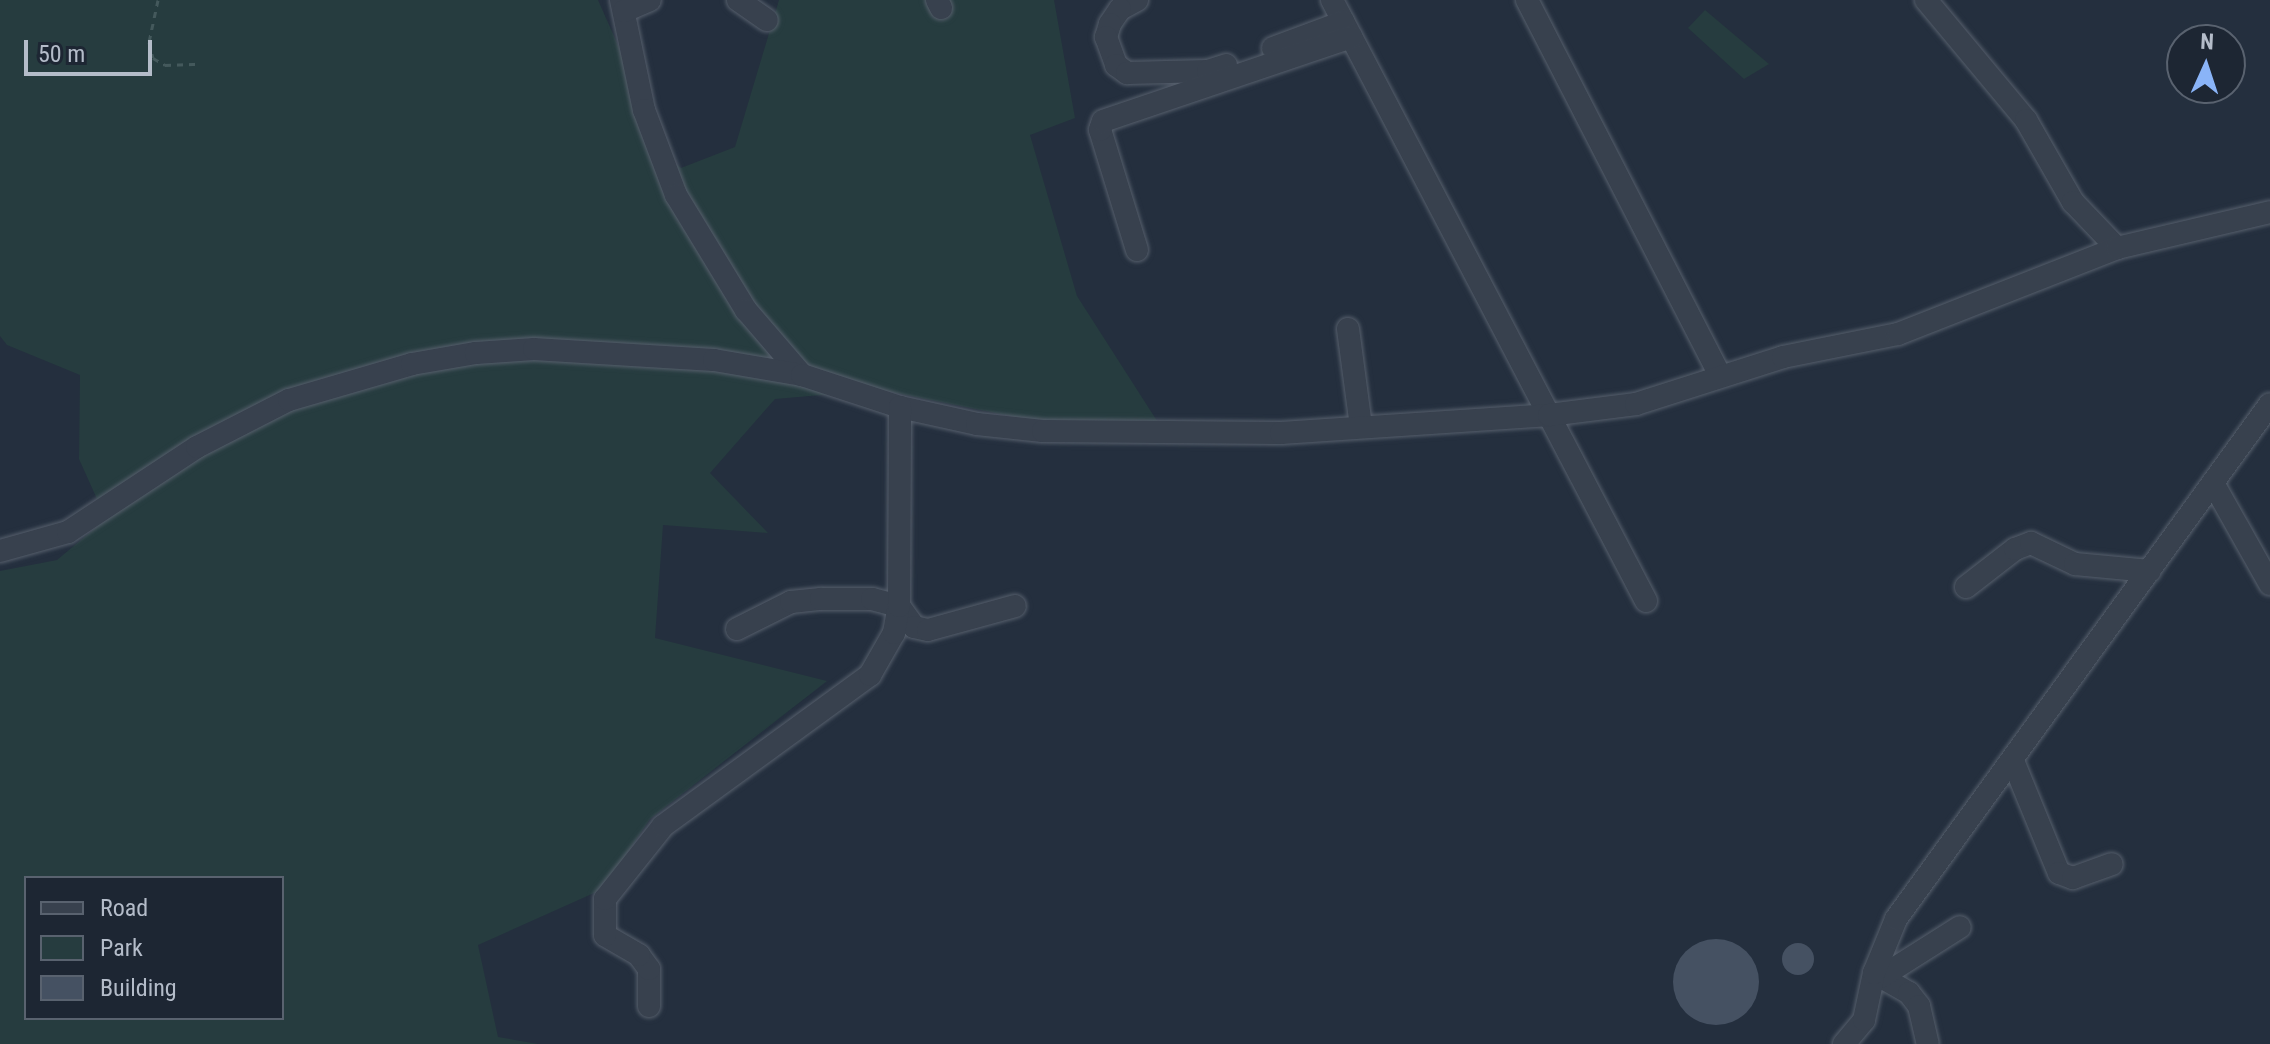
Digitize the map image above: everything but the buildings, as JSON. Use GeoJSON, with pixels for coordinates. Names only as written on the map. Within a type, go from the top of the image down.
{"type":"FeatureCollection","features":[{"type":"Feature","properties":{"kind":"street"},"geometry":{"type":"LineString","coordinates":[[650,0],[622,6],[644,110],[676,195],[746,310],[802,375]]}},
{"type":"Feature","properties":{"kind":"street"},"geometry":{"type":"LineString","coordinates":[[738,0],[767,20]]}},
{"type":"Feature","properties":{"kind":"street"},"geometry":{"type":"LineString","coordinates":[[1137,0],[1120,9],[1106,37],[1116,65],[1127,73],[1208,71],[1347,30]]}},
{"type":"Feature","properties":{"kind":"street"},"geometry":{"type":"LineString","coordinates":[[1332,0],[1646,601]]}},
{"type":"Feature","properties":{"kind":"street"},"geometry":{"type":"LineString","coordinates":[[1527,0],[1720,375]]}},
{"type":"Feature","properties":{"kind":"street"},"geometry":{"type":"LineString","coordinates":[[1926,0],[2026,120],[2073,202],[2117,248]]}},
{"type":"Feature","properties":{"kind":"street"},"geometry":{"type":"LineString","coordinates":[[1137,250],[1100,130],[1103,121],[1347,30]]}},
{"type":"Feature","properties":{"kind":"street"},"geometry":{"type":"LineString","coordinates":[[0,551],[68,532],[245,420],[289,400],[412,364],[534,349],[714,360],[802,375],[900,407],[1043,431],[1174,436],[1549,415],[1636,404],[1720,375],[1898,334],[2117,248],[2270,212]]}},
{"type":"Feature","properties":{"kind":"street"},"geometry":{"type":"LineString","coordinates":[[1348,329],[1361,426]]}},
{"type":"Feature","properties":{"kind":"street"},"geometry":{"type":"LineString","coordinates":[[1844,1044],[1864,1020],[1896,919],[2270,404]]}},
{"type":"Feature","properties":{"kind":"street"},"geometry":{"type":"LineString","coordinates":[[649,1006],[649,969],[639,955],[605,935],[605,899],[663,826],[870,675],[894,633],[899,606],[900,407]]}},
{"type":"Feature","properties":{"kind":"street"},"geometry":{"type":"LineString","coordinates":[[2213,483],[2270,584]]}},
{"type":"Feature","properties":{"kind":"street"},"geometry":{"type":"LineString","coordinates":[[1966,587],[2015,549],[2031,543],[2075,564],[2150,571]]}},
{"type":"Feature","properties":{"kind":"street"},"geometry":{"type":"LineString","coordinates":[[737,629],[791,602],[872,599],[899,606],[914,627],[928,630],[1015,606]]}},
{"type":"Feature","properties":{"kind":"street"},"geometry":{"type":"LineString","coordinates":[[2013,761],[2059,873],[2073,878],[2112,864]]}},
{"type":"Feature","properties":{"kind":"street"},"geometry":{"type":"LineString","coordinates":[[1878,975],[1960,927]]}},
{"type":"Feature","properties":{"kind":"street"},"geometry":{"type":"LineString","coordinates":[[1878,975],[1919,1006],[1928,1044]]}},
{"type":"Feature","properties":{"kind":"path"},"geometry":{"type":"LineString","coordinates":[[158,0],[149,42],[153,58],[165,65],[200,64]]}},
{"type":"Feature","properties":{"kind":"green space"},"geometry":{"type":"Polygon","coordinates":[[[0,0],[598,0],[622,54],[643,139],[681,168],[735,147],[779,0],[1054,0],[1075,118],[1030,135],[1077,296],[1159,424],[1035,421],[881,390],[775,399],[710,473],[768,533],[663,525],[655,638],[827,681],[650,819],[603,889],[478,945],[498,1037],[538,1044],[0,1044],[0,571],[57,560],[106,519],[79,459],[80,375],[7,345],[0,336],[0,0]]]}},
{"type":"Feature","properties":{"kind":"green space"},"geometry":{"type":"Polygon","coordinates":[[[1705,10],[1769,64],[1744,79],[1688,28],[1705,10]]]}}]}
